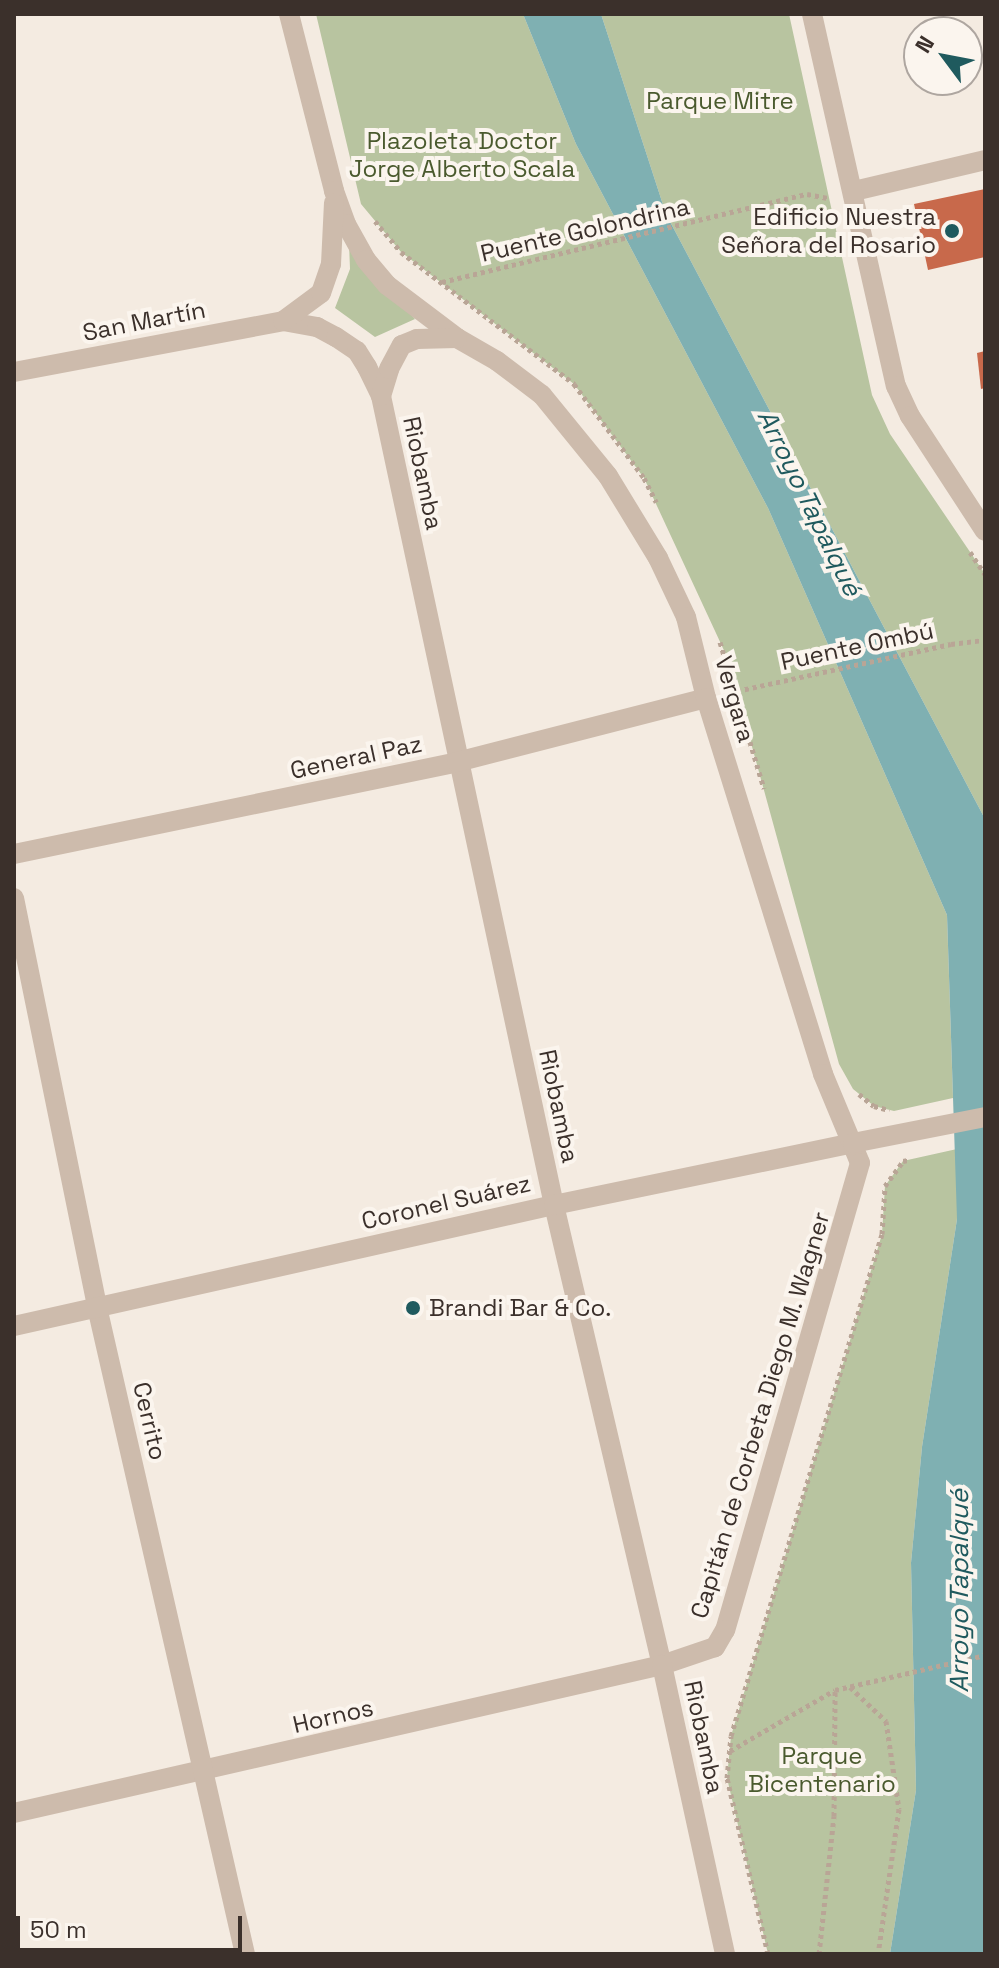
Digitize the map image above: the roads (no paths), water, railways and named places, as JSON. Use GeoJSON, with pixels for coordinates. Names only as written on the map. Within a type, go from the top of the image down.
{"type":"FeatureCollection","features":[{"type":"Feature","properties":{"kind":"street"},"geometry":{"type":"LineString","coordinates":[[289,14],[334,191],[346,224],[366,260],[387,285],[457,338]]}},
{"type":"Feature","properties":{"kind":"street"},"geometry":{"type":"LineString","coordinates":[[812,14],[896,386],[910,416],[985,531]]}},
{"type":"Feature","properties":{"kind":"street"},"geometry":{"type":"LineString","coordinates":[[854,191],[985,160]]}},
{"type":"Feature","properties":{"kind":"street"},"geometry":{"type":"LineString","coordinates":[[283,321],[321,293],[331,264],[334,191]]}},
{"type":"Feature","properties":{"kind":"street","name":"San Martín"},"geometry":{"type":"LineString","coordinates":[[14,372],[283,321]]}},
{"type":"Feature","properties":{"kind":"street","name":"Riobamba"},"geometry":{"type":"LineString","coordinates":[[283,321],[317,327],[357,351],[381,396],[554,1205],[662,1665],[725,1954]]}},
{"type":"Feature","properties":{"kind":"street"},"geometry":{"type":"LineString","coordinates":[[381,396],[389,369],[402,345],[436,336],[457,338]]}},
{"type":"Feature","properties":{"kind":"street","name":"Vergara"},"geometry":{"type":"LineString","coordinates":[[457,338],[497,361],[542,395],[608,476],[658,558],[686,617],[706,698],[823,1074],[853,1143]]}},
{"type":"Feature","properties":{"kind":"street","name":"General Paz"},"geometry":{"type":"LineString","coordinates":[[14,854],[457,762],[706,698]]}},
{"type":"Feature","properties":{"kind":"street","name":"Cerrito"},"geometry":{"type":"LineString","coordinates":[[14,898],[97,1307],[245,1954]]}},
{"type":"Feature","properties":{"kind":"street","name":"Coronel Suárez"},"geometry":{"type":"LineString","coordinates":[[14,1326],[554,1205],[985,1117]]}},
{"type":"Feature","properties":{"kind":"street","name":"Capitán de Corbeta Diego M. Wagner"},"geometry":{"type":"LineString","coordinates":[[662,1665],[715,1647],[725,1630],[854,1192],[860,1163],[853,1143]]}},
{"type":"Feature","properties":{"kind":"street","name":"Hornos"},"geometry":{"type":"LineString","coordinates":[[14,1813],[203,1773],[662,1665]]}},
{"type":"Feature","properties":{"kind":"water","name":"Arroyo Tapalqué"},"geometry":{"type":"Polygon","coordinates":[[[523,14],[601,14],[666,214],[985,819],[985,1954],[890,1954],[916,1790],[911,1563],[922,1447],[957,1219],[947,915],[768,508],[576,144],[523,14]]]}},
{"type":"Feature","properties":{"kind":"place","name":"Edificio Nuestra Señora del Rosario"},"geometry":{"type":"Point","coordinates":[952,231]}},
{"type":"Feature","properties":{"kind":"place","name":"Brandi Bar & Co."},"geometry":{"type":"Point","coordinates":[413,1308]}},
{"type":"Feature","properties":{"kind":"park label","name":"Parque Mitre"},"geometry":{"type":"Point","coordinates":[720,101]}},
{"type":"Feature","properties":{"kind":"park label","name":"Plazoleta Doctor Jorge Alberto Scala"},"geometry":{"type":"Point","coordinates":[462,155]}},
{"type":"Feature","properties":{"kind":"park label","name":"Parque Bicentenario"},"geometry":{"type":"Point","coordinates":[822,1770]}}]}
